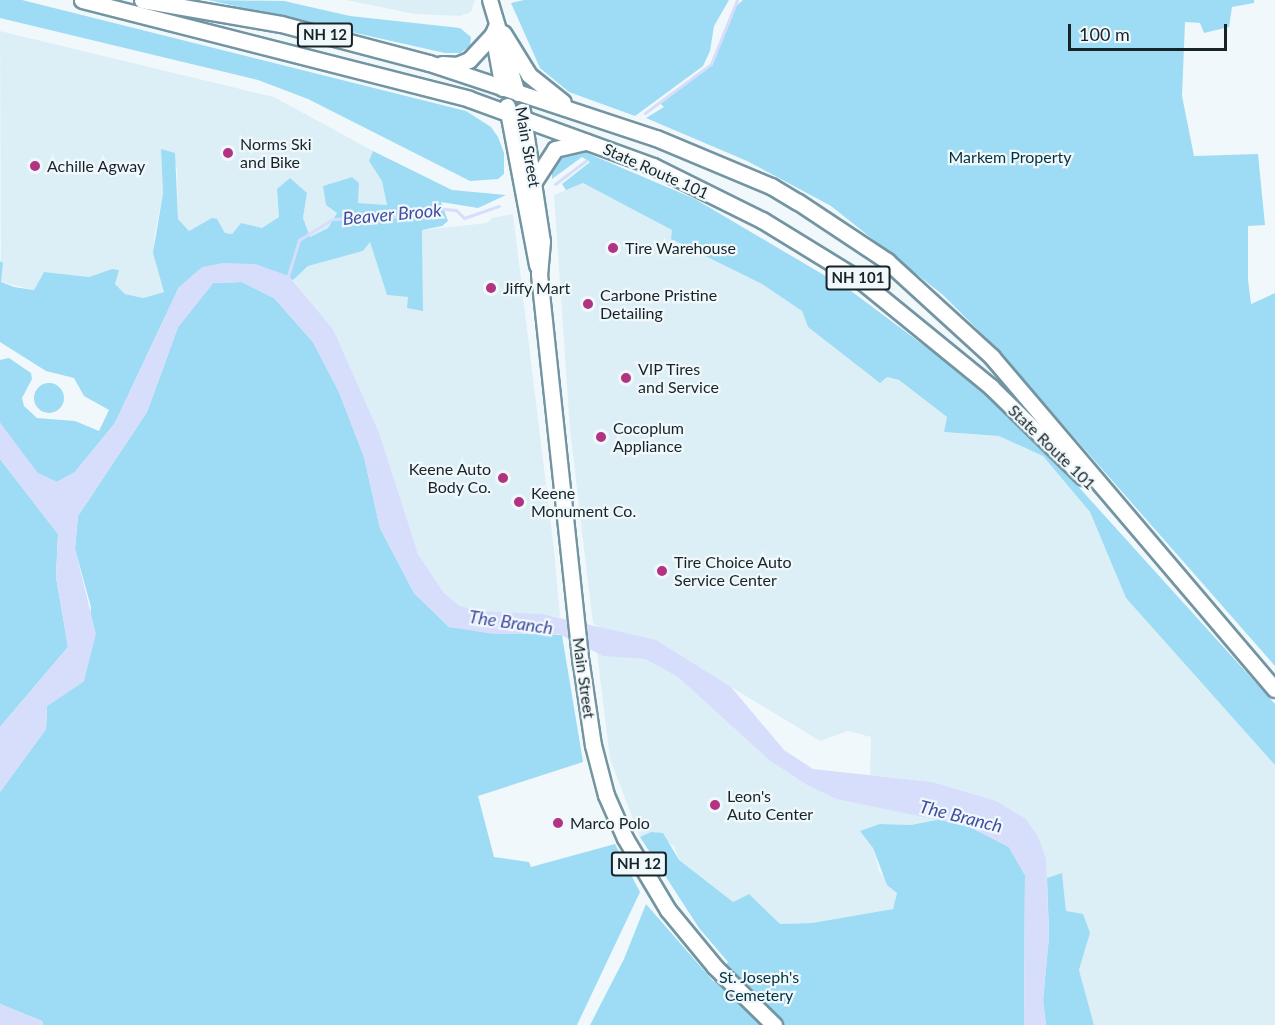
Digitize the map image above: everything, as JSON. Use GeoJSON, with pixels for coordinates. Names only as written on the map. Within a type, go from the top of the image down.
{"type":"FeatureCollection","features":[{"type":"Feature","properties":{"kind":"highway","name":"State Route 101"},"geometry":{"type":"LineString","coordinates":[[82,0],[420,85],[508,112],[653,166],[762,220],[860,280],[992,387],[1134,527]]}},
{"type":"Feature","properties":{"kind":"highway","name":"State Route 101"},"geometry":{"type":"LineString","coordinates":[[142,0],[281,24],[429,63],[511,92],[656,138],[771,186],[886,261],[1000,366],[1134,527],[1275,688]]}},
{"type":"Feature","properties":{"kind":"highway"},"geometry":{"type":"LineString","coordinates":[[429,63],[457,65],[469,60],[497,31],[543,89],[592,118]]}},
{"type":"Feature","properties":{"kind":"highway","name":"Main Street"},"geometry":{"type":"LineString","coordinates":[[511,92],[508,112],[518,183],[539,274],[581,664],[593,745],[606,795],[625,838],[651,885],[686,934],[774,1025]]}},
{"type":"Feature","properties":{"kind":"highway","name":"Main Street"},"geometry":{"type":"LineString","coordinates":[[511,92],[524,118],[535,180],[542,241],[539,274]]}},
{"type":"Feature","properties":{"kind":"highway"},"geometry":{"type":"LineString","coordinates":[[535,180],[555,149],[585,142],[598,145]]}},
{"type":"Feature","properties":{"kind":"main road","name":"Main Street"},"geometry":{"type":"LineString","coordinates":[[490,0],[511,92]]}},
{"type":"Feature","properties":{"kind":"shaded area"},"geometry":{"type":"Polygon","coordinates":[[[346,0],[475,0],[471,12],[460,16],[414,14],[346,0]]]}},
{"type":"Feature","properties":{"kind":"shaded area"},"geometry":{"type":"Polygon","coordinates":[[[0,31],[274,97],[373,151],[369,161],[382,181],[388,205],[358,203],[359,183],[352,177],[323,186],[337,213],[328,228],[310,237],[303,218],[307,193],[277,189],[279,217],[262,228],[241,223],[232,234],[225,233],[217,219],[212,219],[189,231],[178,219],[177,168],[161,150],[163,193],[154,239],[164,292],[143,298],[125,294],[115,284],[112,269],[89,277],[44,272],[34,290],[1,282],[0,31]]]}},
{"type":"Feature","properties":{"kind":"shaded area"},"geometry":{"type":"Polygon","coordinates":[[[583,183],[673,230],[672,239],[762,284],[802,311],[808,327],[880,382],[887,377],[899,380],[947,417],[944,432],[999,436],[1043,456],[1090,512],[1126,598],[1275,765],[1275,1025],[1094,1025],[1079,970],[1090,933],[1066,911],[1062,873],[1047,878],[1038,838],[1025,819],[932,782],[870,775],[871,737],[848,731],[820,741],[731,687],[593,624],[570,430],[554,195],[583,183]]]}},
{"type":"Feature","properties":{"kind":"shaded area"},"geometry":{"type":"Polygon","coordinates":[[[513,214],[554,550],[560,617],[478,611],[460,606],[444,593],[418,554],[333,329],[293,280],[308,266],[363,251],[370,241],[387,295],[408,297],[423,310],[422,230],[487,223],[492,218],[513,214]]]}},
{"type":"Feature","properties":{"kind":"shaded area"},"geometry":{"type":"Polygon","coordinates":[[[597,653],[645,659],[678,677],[769,760],[807,785],[836,799],[941,819],[911,825],[880,824],[873,848],[879,871],[897,893],[893,909],[812,923],[780,924],[749,894],[733,902],[714,890],[679,860],[674,846],[651,832],[640,837],[610,759],[597,653]]]}},
{"type":"Feature","properties":{"kind":"green space"},"geometry":{"type":"Polygon","coordinates":[[[0,0],[22,0],[466,111],[491,127],[498,137],[504,153],[504,174],[498,179],[470,181],[308,99],[258,80],[0,18],[0,0]]]}},
{"type":"Feature","properties":{"kind":"green space"},"geometry":{"type":"Polygon","coordinates":[[[208,0],[284,1],[350,16],[460,28],[471,37],[470,46],[460,53],[445,53],[208,0]]]}},
{"type":"Feature","properties":{"kind":"green space"},"geometry":{"type":"Polygon","coordinates":[[[524,0],[729,0],[714,26],[710,51],[703,66],[635,116],[569,92],[540,68],[511,3],[524,0]]]}},
{"type":"Feature","properties":{"kind":"green space","name":"Markem Property"},"geometry":{"type":"Polygon","coordinates":[[[743,0],[1254,0],[1254,3],[1232,7],[1229,27],[1204,33],[1200,23],[1185,22],[1182,96],[1194,156],[1258,154],[1265,225],[1248,226],[1248,280],[1251,304],[1275,293],[1275,666],[994,346],[943,295],[831,206],[747,161],[646,118],[664,107],[659,102],[711,64],[734,8],[743,0]]]}},
{"type":"Feature","properties":{"kind":"green space"},"geometry":{"type":"Polygon","coordinates":[[[161,149],[175,153],[178,219],[189,231],[212,218],[217,219],[225,233],[232,234],[241,223],[262,228],[279,217],[277,189],[290,178],[307,193],[303,218],[310,237],[328,228],[337,213],[326,205],[323,186],[352,177],[359,183],[358,203],[387,205],[382,181],[369,161],[373,151],[452,190],[506,195],[478,208],[441,202],[448,221],[442,226],[422,230],[423,311],[407,308],[408,297],[387,295],[370,242],[363,251],[308,266],[293,280],[255,264],[179,287],[115,423],[75,472],[57,482],[37,473],[0,423],[0,360],[9,358],[31,373],[32,379],[22,398],[24,406],[37,418],[75,421],[99,431],[109,410],[84,396],[74,378],[46,371],[0,342],[0,261],[3,263],[1,282],[14,287],[34,290],[44,272],[89,277],[112,269],[119,270],[115,284],[125,294],[143,298],[164,292],[153,253],[163,193],[161,149]]]}},
{"type":"Feature","properties":{"kind":"green space"},"geometry":{"type":"Polygon","coordinates":[[[580,150],[695,199],[851,291],[966,377],[1047,452],[1275,704],[1275,765],[1126,598],[1090,512],[1043,456],[999,436],[944,432],[947,417],[899,380],[887,377],[880,383],[808,327],[802,311],[762,284],[671,239],[672,230],[583,183],[566,190],[562,184],[590,162],[582,157],[552,179],[552,161],[558,153],[580,150]]]}},
{"type":"Feature","properties":{"kind":"green space"},"geometry":{"type":"Polygon","coordinates":[[[242,282],[274,298],[313,342],[339,392],[364,457],[380,528],[414,593],[449,627],[562,635],[583,762],[478,796],[494,857],[529,862],[531,867],[615,844],[640,892],[577,1025],[43,1025],[42,1021],[0,1004],[0,792],[46,729],[47,706],[84,681],[91,607],[75,549],[78,516],[147,412],[178,327],[213,283],[242,282]]]}},
{"type":"Feature","properties":{"kind":"green space"},"geometry":{"type":"Polygon","coordinates":[[[49,383],[60,387],[64,398],[60,409],[49,413],[38,409],[34,398],[38,387],[49,383]]]}},
{"type":"Feature","properties":{"kind":"green space"},"geometry":{"type":"Polygon","coordinates":[[[0,459],[58,534],[56,577],[68,647],[0,727],[0,459]]]}},
{"type":"Feature","properties":{"kind":"green space","name":"St. Joseph's Cemetery"},"geometry":{"type":"Polygon","coordinates":[[[941,819],[968,826],[1009,847],[1025,875],[1024,1025],[590,1025],[624,959],[646,904],[714,982],[728,962],[699,928],[640,837],[651,832],[663,833],[679,860],[733,902],[749,894],[780,924],[812,923],[893,909],[897,893],[887,885],[873,848],[860,831],[880,824],[911,825],[941,819]]]}},
{"type":"Feature","properties":{"kind":"green space"},"geometry":{"type":"Polygon","coordinates":[[[1062,873],[1066,911],[1083,914],[1090,933],[1079,970],[1094,1025],[1046,1025],[1043,1000],[1049,936],[1047,878],[1062,873]]]}},
{"type":"Feature","properties":{"kind":"water","name":"The Branch"},"geometry":{"type":"Polygon","coordinates":[[[223,263],[255,264],[289,276],[333,329],[379,433],[418,554],[444,593],[460,606],[478,611],[542,614],[656,640],[731,687],[784,750],[813,769],[932,782],[996,801],[1026,819],[1038,837],[1046,859],[1049,936],[1043,1000],[1046,1025],[1024,1025],[1025,875],[1009,847],[968,826],[836,799],[807,785],[769,760],[678,677],[645,659],[603,656],[559,634],[493,634],[449,627],[414,593],[380,528],[364,457],[339,392],[313,342],[274,298],[242,282],[213,283],[178,327],[147,412],[78,516],[75,549],[96,634],[84,681],[47,706],[46,729],[0,792],[0,727],[68,647],[56,577],[58,534],[0,459],[0,423],[38,473],[57,482],[75,472],[115,423],[179,287],[202,267],[223,263]]]}},
{"type":"Feature","properties":{"kind":"water"},"geometry":{"type":"Polygon","coordinates":[[[0,1004],[42,1021],[43,1025],[0,1025],[0,1004]]]}},
{"type":"Feature","properties":{"kind":"waterway","name":"Beaver Brook"},"geometry":{"type":"LineString","coordinates":[[645,113],[711,64],[737,0]]}},
{"type":"Feature","properties":{"kind":"waterway","name":"Beaver Brook"},"geometry":{"type":"LineString","coordinates":[[555,184],[586,161]]}},
{"type":"Feature","properties":{"kind":"waterway","name":"Beaver Brook"},"geometry":{"type":"LineString","coordinates":[[287,279],[299,240],[333,219],[389,218],[432,208],[456,210],[464,218],[499,206]]}},
{"type":"Feature","properties":{"kind":"place","name":"Norms Ski and Bike"},"geometry":{"type":"Point","coordinates":[228,153]}},
{"type":"Feature","properties":{"kind":"place","name":"Achille Agway"},"geometry":{"type":"Point","coordinates":[35,166]}},
{"type":"Feature","properties":{"kind":"place","name":"Tire Warehouse"},"geometry":{"type":"Point","coordinates":[613,248]}},
{"type":"Feature","properties":{"kind":"place","name":"Jiffy Mart"},"geometry":{"type":"Point","coordinates":[491,288]}},
{"type":"Feature","properties":{"kind":"place","name":"Carbone Pristine Detailing"},"geometry":{"type":"Point","coordinates":[588,304]}},
{"type":"Feature","properties":{"kind":"place","name":"VIP Tires and Service"},"geometry":{"type":"Point","coordinates":[626,378]}},
{"type":"Feature","properties":{"kind":"place","name":"Cocoplum Appliance"},"geometry":{"type":"Point","coordinates":[601,437]}},
{"type":"Feature","properties":{"kind":"place","name":"Keene Auto Body Co."},"geometry":{"type":"Point","coordinates":[503,478]}},
{"type":"Feature","properties":{"kind":"place","name":"Keene Monument Co."},"geometry":{"type":"Point","coordinates":[519,502]}},
{"type":"Feature","properties":{"kind":"place","name":"Tire Choice Auto Service Center"},"geometry":{"type":"Point","coordinates":[662,571]}},
{"type":"Feature","properties":{"kind":"place","name":"Leon's Auto Center"},"geometry":{"type":"Point","coordinates":[715,805]}},
{"type":"Feature","properties":{"kind":"place","name":"Marco Polo"},"geometry":{"type":"Point","coordinates":[558,823]}}]}
